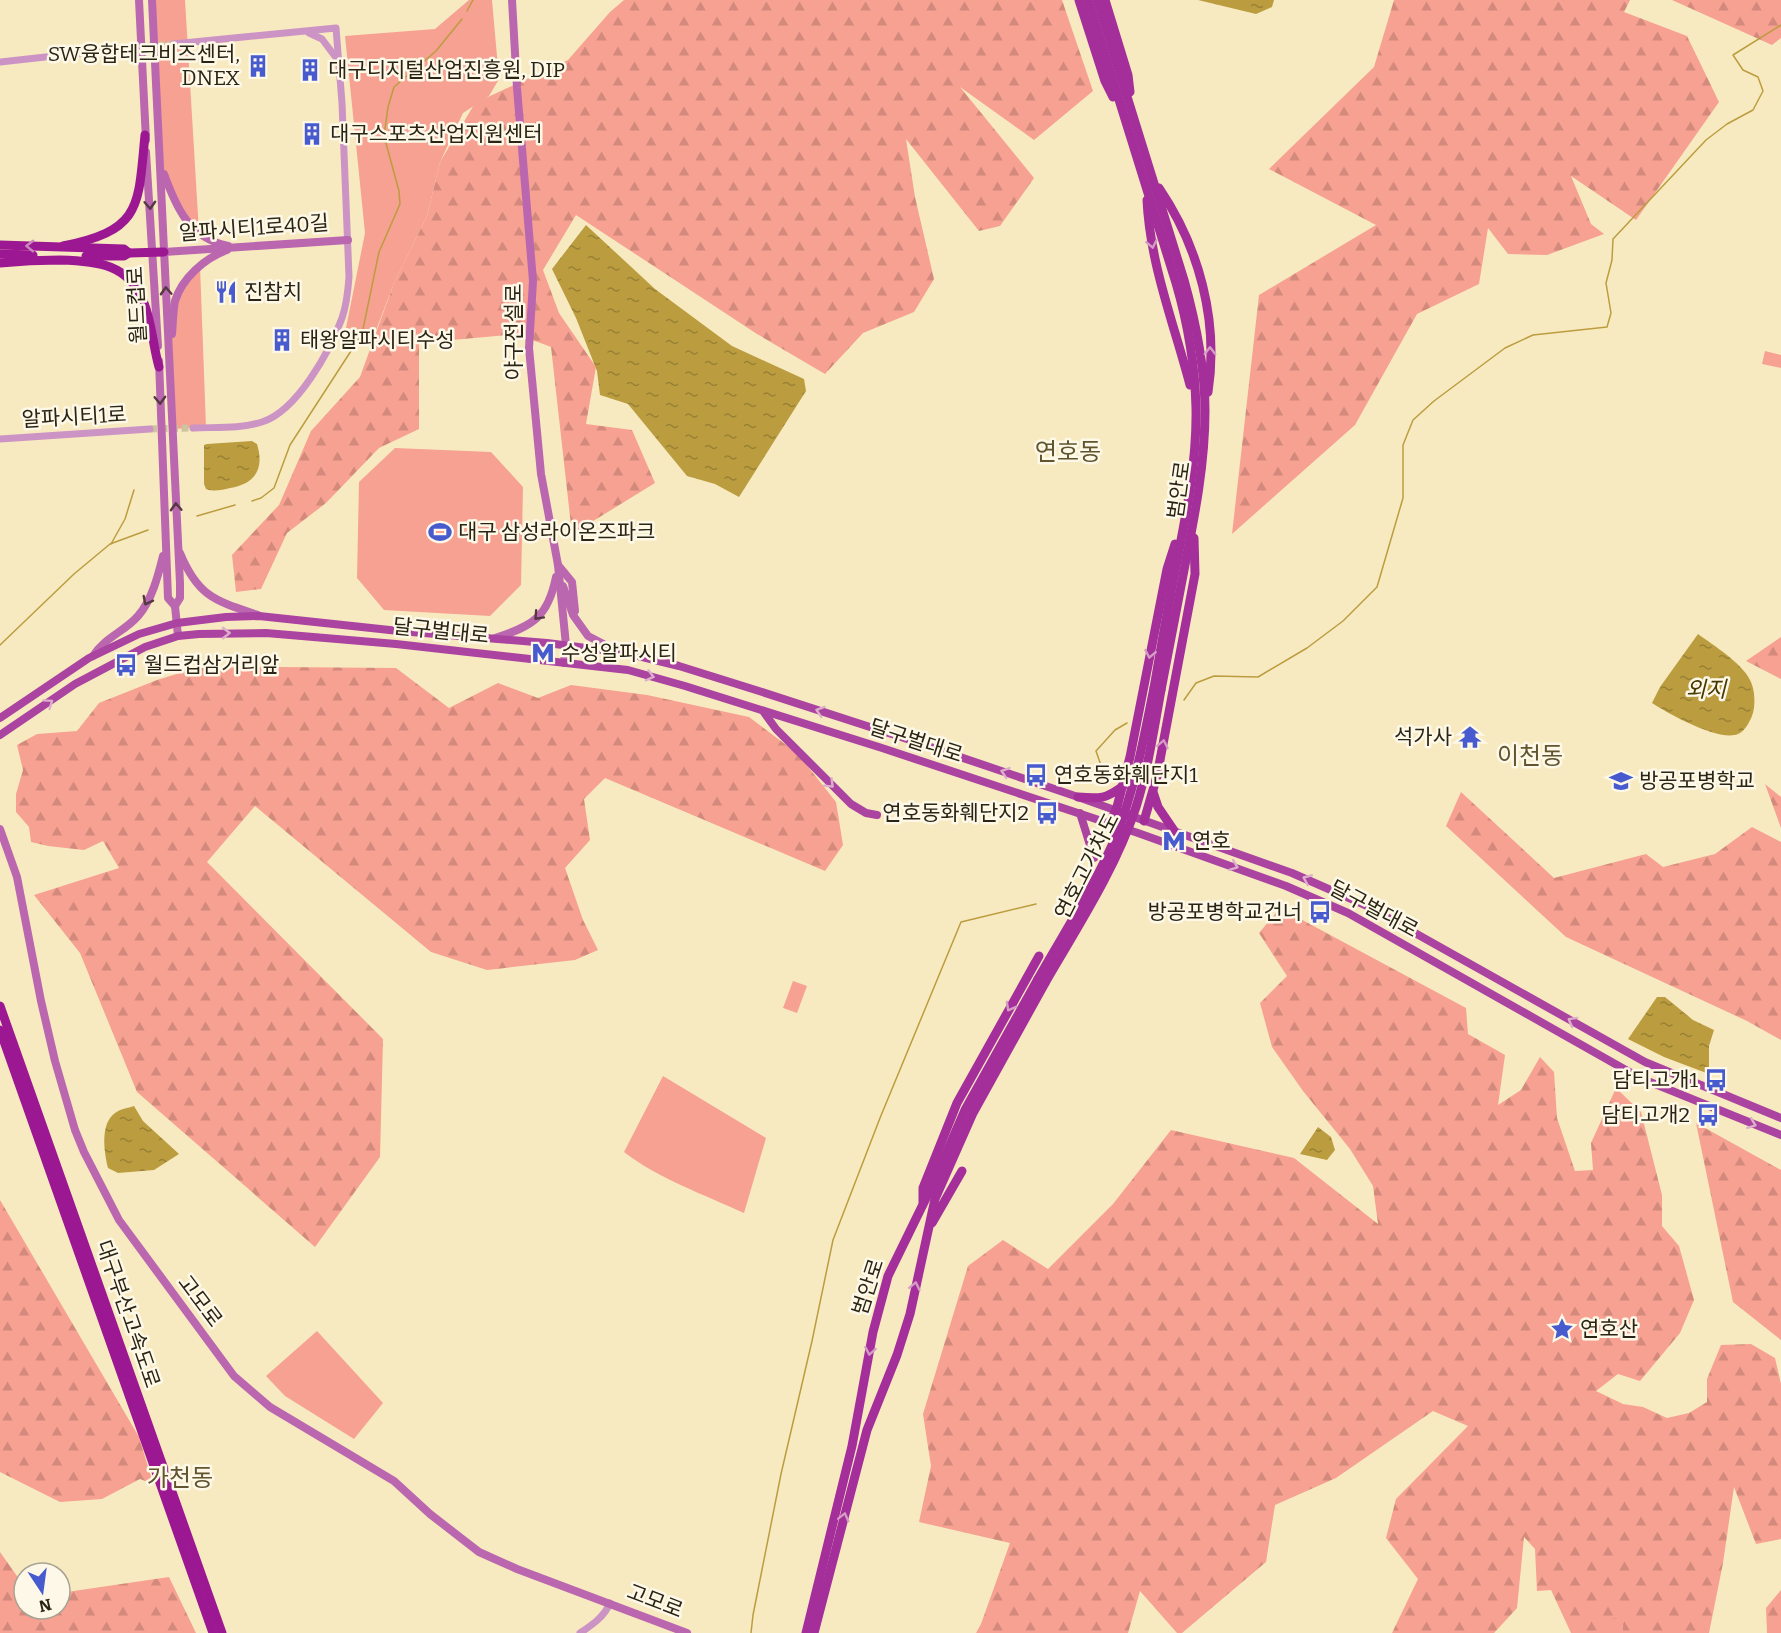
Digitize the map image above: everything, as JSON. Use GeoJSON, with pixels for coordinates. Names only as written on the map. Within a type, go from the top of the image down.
{"type":"FeatureCollection","features":[{"type":"Feature","properties":{"kind":"highway"},"geometry":{"type":"LineString","coordinates":[[1079,0],[1105,81],[1129,118]]}},
{"type":"Feature","properties":{"kind":"highway"},"geometry":{"type":"LineString","coordinates":[[1088,0],[1150,182],[1148,220],[1158,274],[1200,409]]}},
{"type":"Feature","properties":{"kind":"highway"},"geometry":{"type":"LineString","coordinates":[[1097,0],[1129,118]]}},
{"type":"Feature","properties":{"kind":"highway"},"geometry":{"type":"LineString","coordinates":[[1105,0],[1128,75],[1129,118]]}},
{"type":"Feature","properties":{"kind":"highway"},"geometry":{"type":"LineString","coordinates":[[63,246],[105,236],[129,215],[138,198],[145,135]]}},
{"type":"Feature","properties":{"kind":"highway"},"geometry":{"type":"LineString","coordinates":[[1150,182],[1172,207],[1203,284],[1211,344],[1210,374],[1200,409]]}},
{"type":"Feature","properties":{"kind":"highway","name":"범안로"},"geometry":{"type":"LineString","coordinates":[[1150,182],[1199,343],[1201,468],[1158,689]]}},
{"type":"Feature","properties":{"kind":"highway"},"geometry":{"type":"LineString","coordinates":[[0,245],[124,249],[129,253]]}},
{"type":"Feature","properties":{"kind":"highway"},"geometry":{"type":"LineString","coordinates":[[0,254],[124,256],[129,253],[164,252]]}},
{"type":"Feature","properties":{"kind":"highway"},"geometry":{"type":"LineString","coordinates":[[0,263],[40,260],[87,261],[97,262],[118,270],[132,283],[145,305],[159,367]]}},
{"type":"Feature","properties":{"kind":"highway"},"geometry":{"type":"LineString","coordinates":[[1110,823],[1123,786],[1167,569],[1190,517]]}},
{"type":"Feature","properties":{"kind":"highway"},"geometry":{"type":"LineString","coordinates":[[1143,821],[1153,792],[1195,574],[1190,517]]}},
{"type":"Feature","properties":{"kind":"highway","name":"연호고가차도"},"geometry":{"type":"LineString","coordinates":[[1041,981],[1119,829],[1158,689]]}},
{"type":"Feature","properties":{"kind":"highway"},"geometry":{"type":"LineString","coordinates":[[1078,797],[1100,799],[1112,795],[1123,786]]}},
{"type":"Feature","properties":{"kind":"highway"},"geometry":{"type":"LineString","coordinates":[[1153,792],[1158,807],[1175,832]]}},
{"type":"Feature","properties":{"kind":"highway"},"geometry":{"type":"LineString","coordinates":[[923,1203],[923,1188],[957,1103],[1039,956]]}},
{"type":"Feature","properties":{"kind":"highway","name":"범안로"},"geometry":{"type":"LineString","coordinates":[[814,1633],[879,1304],[888,1276],[969,1102],[1041,981]]}},
{"type":"Feature","properties":{"kind":"highway","name":"범안로"},"geometry":{"type":"LineString","coordinates":[[806,1633],[867,1430],[897,1355],[910,1314],[935,1199],[963,1134],[1041,981]]}},
{"type":"Feature","properties":{"kind":"highway","name":"대구부산고속도로"},"geometry":{"type":"LineString","coordinates":[[0,1006],[158,1466]]}},
{"type":"Feature","properties":{"kind":"highway","name":"대구부산고속도로"},"geometry":{"type":"LineString","coordinates":[[0,1030],[181,1531],[213,1633]]}},
{"type":"Feature","properties":{"kind":"highway"},"geometry":{"type":"LineString","coordinates":[[927,1233],[962,1171]]}},
{"type":"Feature","properties":{"kind":"highway","name":"대구부산고속도로"},"geometry":{"type":"LineString","coordinates":[[181,1531],[222,1633]]}},
{"type":"Feature","properties":{"kind":"main road","name":"월드컵로"},"geometry":{"type":"LineString","coordinates":[[140,0],[145,135],[159,367],[168,598],[175,606],[178,636]]}},
{"type":"Feature","properties":{"kind":"main road","name":"월드컵로"},"geometry":{"type":"LineString","coordinates":[[152,0],[180,584],[180,598],[175,606]]}},
{"type":"Feature","properties":{"kind":"main road","name":"야구전설로"},"geometry":{"type":"LineString","coordinates":[[512,0],[533,281],[529,348],[541,474],[558,567],[566,645],[564,663]]}},
{"type":"Feature","properties":{"kind":"main road"},"geometry":{"type":"LineString","coordinates":[[161,164],[174,204],[184,218],[207,237],[236,247]]}},
{"type":"Feature","properties":{"kind":"main road","name":"알파시티1로40길"},"geometry":{"type":"LineString","coordinates":[[164,252],[348,240]]}},
{"type":"Feature","properties":{"kind":"main road"},"geometry":{"type":"LineString","coordinates":[[170,356],[176,301],[183,286],[206,261],[224,250],[236,247]]}},
{"type":"Feature","properties":{"kind":"main road"},"geometry":{"type":"LineString","coordinates":[[93,656],[100,645],[138,616],[151,592],[165,546]]}},
{"type":"Feature","properties":{"kind":"main road"},"geometry":{"type":"LineString","coordinates":[[178,546],[192,579],[208,596],[259,616]]}},
{"type":"Feature","properties":{"kind":"main road"},"geometry":{"type":"LineString","coordinates":[[558,567],[576,621],[588,636],[619,652]]}},
{"type":"Feature","properties":{"kind":"main road"},"geometry":{"type":"LineString","coordinates":[[494,638],[519,630],[539,617],[549,602],[558,567]]}},
{"type":"Feature","properties":{"kind":"main road"},"geometry":{"type":"LineString","coordinates":[[167,573],[176,587],[180,584]]}},
{"type":"Feature","properties":{"kind":"main road","name":"달구벌대로"},"geometry":{"type":"LineString","coordinates":[[0,718],[93,656],[139,634],[177,623],[226,617],[259,616],[619,652],[679,666],[748,687],[1078,797],[1292,873],[1365,905],[1645,1062],[1781,1118]]}},
{"type":"Feature","properties":{"kind":"main road","name":"달구벌대로"},"geometry":{"type":"LineString","coordinates":[[0,735],[96,671],[145,646],[178,636],[266,633],[396,644],[628,670],[763,710],[1080,813],[1287,886],[1348,913],[1618,1067],[1781,1135]]}},
{"type":"Feature","properties":{"kind":"main road"},"geometry":{"type":"LineString","coordinates":[[763,710],[776,729],[851,804],[866,813],[877,815]]}},
{"type":"Feature","properties":{"kind":"main road"},"geometry":{"type":"LineString","coordinates":[[1080,813],[1094,858]]}},
{"type":"Feature","properties":{"kind":"main road","name":"고모로"},"geometry":{"type":"LineString","coordinates":[[0,829],[19,886],[55,1061],[75,1130],[84,1152],[119,1220],[234,1376],[270,1407],[394,1481],[470,1547],[498,1561],[687,1633]]}},
{"type":"Feature","properties":{"kind":"street"},"geometry":{"type":"LineString","coordinates":[[173,44],[336,28],[340,65],[348,240],[348,295],[343,316],[325,354],[308,381],[288,406],[275,416],[263,422],[245,426],[193,428]]}},
{"type":"Feature","properties":{"kind":"street"},"geometry":{"type":"LineString","coordinates":[[303,31],[322,39],[334,52],[340,65]]}},
{"type":"Feature","properties":{"kind":"street"},"geometry":{"type":"LineString","coordinates":[[0,62],[127,48]]}},
{"type":"Feature","properties":{"kind":"street","name":"알파시티1로"},"geometry":{"type":"LineString","coordinates":[[0,439],[150,429]]}},
{"type":"Feature","properties":{"kind":"street","name":"고모로"},"geometry":{"type":"LineString","coordinates":[[580,1633],[606,1611],[610,1603]]}},
{"type":"Feature","properties":{"kind":"green space"},"geometry":{"type":"Polygon","coordinates":[[[152,0],[185,0],[199,232],[184,218],[161,164],[152,0]]]}},
{"type":"Feature","properties":{"kind":"green space"},"geometry":{"type":"Polygon","coordinates":[[[469,0],[492,0],[499,79],[489,96],[463,113],[440,162],[427,216],[394,283],[375,333],[346,328],[365,233],[345,36],[435,29],[469,0]]]}},
{"type":"Feature","properties":{"kind":"green space"},"geometry":{"type":"Polygon","coordinates":[[[624,0],[1062,0],[1093,91],[1034,140],[960,87],[1034,178],[1000,226],[979,231],[906,139],[915,197],[934,279],[914,312],[863,333],[825,374],[757,334],[576,215],[543,270],[559,313],[596,367],[586,424],[632,430],[655,483],[572,534],[551,347],[517,334],[419,343],[419,429],[379,448],[326,503],[287,533],[261,589],[236,592],[232,555],[279,505],[311,431],[360,377],[394,283],[427,216],[440,162],[475,103],[568,60],[610,12],[624,0]]]}},
{"type":"Feature","properties":{"kind":"green space"},"geometry":{"type":"Polygon","coordinates":[[[1394,0],[1630,0],[1624,12],[1687,36],[1719,102],[1636,220],[1571,176],[1591,224],[1604,234],[1547,255],[1508,254],[1488,228],[1479,284],[1417,314],[1355,425],[1232,534],[1259,295],[1376,225],[1269,169],[1374,67],[1394,0]]]}},
{"type":"Feature","properties":{"kind":"green space"},"geometry":{"type":"Polygon","coordinates":[[[1672,0],[1781,0],[1781,38],[1772,45],[1672,0]]]}},
{"type":"Feature","properties":{"kind":"green space"},"geometry":{"type":"Polygon","coordinates":[[[200,266],[206,427],[173,429],[170,356],[175,301],[200,266]]]}},
{"type":"Feature","properties":{"kind":"green space"},"geometry":{"type":"Polygon","coordinates":[[[1765,351],[1781,355],[1781,368],[1762,364],[1765,351]]]}},
{"type":"Feature","properties":{"kind":"green space","name":"대구 삼성라이온즈파크"},"geometry":{"type":"Polygon","coordinates":[[[395,448],[491,452],[523,487],[521,585],[490,616],[384,610],[357,578],[359,482],[395,448]]]}},
{"type":"Feature","properties":{"kind":"green space"},"geometry":{"type":"Polygon","coordinates":[[[1781,637],[1781,679],[1746,661],[1781,637]]]}},
{"type":"Feature","properties":{"kind":"green space"},"geometry":{"type":"Polygon","coordinates":[[[196,668],[396,668],[449,708],[498,683],[538,698],[571,685],[647,695],[749,717],[798,754],[836,802],[843,845],[825,871],[605,778],[584,799],[590,840],[565,868],[583,920],[598,950],[575,960],[487,970],[431,952],[255,806],[207,862],[383,1039],[380,1157],[315,1247],[137,1092],[80,953],[34,895],[119,868],[103,841],[84,850],[31,842],[29,827],[16,812],[16,794],[23,770],[17,745],[37,734],[77,731],[99,703],[157,680],[196,668]]]}},
{"type":"Feature","properties":{"kind":"green space"},"geometry":{"type":"Polygon","coordinates":[[[1765,784],[1781,797],[1781,828],[1765,784]]]}},
{"type":"Feature","properties":{"kind":"green space"},"geometry":{"type":"Polygon","coordinates":[[[1461,792],[1554,878],[1646,854],[1663,867],[1715,854],[1752,827],[1781,842],[1781,1040],[1747,1021],[1566,937],[1446,826],[1461,792]]]}},
{"type":"Feature","properties":{"kind":"green space"},"geometry":{"type":"Polygon","coordinates":[[[1280,908],[1466,1008],[1468,1034],[1505,1055],[1498,1105],[1521,1090],[1540,1057],[1554,1072],[1557,1118],[1575,1171],[1593,1170],[1591,1143],[1616,1088],[1641,1112],[1662,1195],[1662,1226],[1679,1246],[1694,1300],[1680,1333],[1640,1381],[1618,1374],[1596,1391],[1623,1404],[1643,1407],[1667,1418],[1689,1413],[1707,1402],[1707,1379],[1721,1345],[1751,1344],[1775,1358],[1781,1384],[1781,1539],[1756,1544],[1734,1487],[1723,1563],[1709,1633],[1571,1633],[1551,1590],[1537,1591],[1535,1549],[1524,1537],[1517,1608],[1494,1633],[1392,1633],[1418,1579],[1386,1538],[1396,1499],[1468,1426],[1433,1411],[1336,1478],[1275,1505],[1266,1562],[1182,1633],[1177,1633],[1140,1591],[1128,1633],[976,1633],[1010,1543],[919,1522],[931,1466],[923,1414],[968,1266],[1003,1240],[1048,1269],[1113,1204],[1171,1130],[1294,1158],[1378,1224],[1373,1186],[1350,1149],[1303,1091],[1272,1047],[1260,1003],[1287,976],[1259,933],[1280,908]]]}},
{"type":"Feature","properties":{"kind":"green space"},"geometry":{"type":"Polygon","coordinates":[[[793,981],[807,986],[797,1013],[783,1008],[793,981]]]}},
{"type":"Feature","properties":{"kind":"green space"},"geometry":{"type":"Polygon","coordinates":[[[663,1076],[766,1138],[744,1213],[666,1178],[624,1152],[663,1076]]]}},
{"type":"Feature","properties":{"kind":"green space"},"geometry":{"type":"Polygon","coordinates":[[[1696,1123],[1781,1170],[1781,1340],[1733,1302],[1696,1123]]]}},
{"type":"Feature","properties":{"kind":"green space"},"geometry":{"type":"Polygon","coordinates":[[[0,1200],[139,1437],[152,1480],[150,1483],[140,1479],[102,1499],[60,1502],[0,1472],[0,1200]]]}},
{"type":"Feature","properties":{"kind":"green space"},"geometry":{"type":"Polygon","coordinates":[[[317,1331],[383,1403],[354,1439],[285,1396],[266,1376],[317,1331]]]}},
{"type":"Feature","properties":{"kind":"green space"},"geometry":{"type":"Polygon","coordinates":[[[0,1552],[12,1569],[12,1621],[72,1621],[72,1591],[169,1577],[196,1633],[0,1633],[0,1552]]]}},
{"type":"Feature","properties":{"kind":"green space"},"geometry":{"type":"Polygon","coordinates":[[[1781,1590],[1781,1633],[1767,1633],[1766,1608],[1781,1590]]]}},
{"type":"Feature","properties":{"kind":"green space"},"geometry":{"type":"Polygon","coordinates":[[[1613,1618],[1622,1623],[1626,1633],[1607,1633],[1606,1624],[1613,1618]]]}},
{"type":"Feature","properties":{"kind":"water"},"geometry":{"type":"Polygon","coordinates":[[[1198,0],[1274,0],[1272,7],[1256,14],[1198,0]]]}},
{"type":"Feature","properties":{"kind":"water"},"geometry":{"type":"Polygon","coordinates":[[[586,225],[655,289],[732,346],[804,379],[806,391],[739,497],[715,484],[687,476],[628,404],[600,395],[597,371],[576,318],[552,269],[586,225]]]}},
{"type":"Feature","properties":{"kind":"water"},"geometry":{"type":"Polygon","coordinates":[[[252,441],[257,444],[260,461],[256,474],[238,486],[215,491],[206,489],[204,445],[252,441]]]}},
{"type":"Feature","properties":{"kind":"water","name":"외지"},"geometry":{"type":"Polygon","coordinates":[[[1698,634],[1734,661],[1752,684],[1753,712],[1743,731],[1738,734],[1719,734],[1707,731],[1652,703],[1660,687],[1698,634]]]}},
{"type":"Feature","properties":{"kind":"water"},"geometry":{"type":"Polygon","coordinates":[[[1657,997],[1665,997],[1693,1020],[1714,1030],[1709,1046],[1709,1074],[1664,1057],[1628,1039],[1657,997]]]}},
{"type":"Feature","properties":{"kind":"water"},"geometry":{"type":"Polygon","coordinates":[[[134,1106],[143,1121],[179,1154],[154,1170],[118,1173],[108,1168],[105,1131],[110,1118],[115,1113],[134,1106]]]}},
{"type":"Feature","properties":{"kind":"water"},"geometry":{"type":"Polygon","coordinates":[[[1318,1127],[1331,1137],[1335,1150],[1327,1160],[1300,1154],[1318,1127]]]}},
{"type":"Feature","properties":{"kind":"waterway"},"geometry":{"type":"LineString","coordinates":[[467,11],[473,0]]}},
{"type":"Feature","properties":{"kind":"waterway"},"geometry":{"type":"LineString","coordinates":[[252,501],[261,498],[274,488],[290,445],[362,334],[379,252],[400,204],[399,191],[384,136],[388,107],[394,87],[436,51],[462,19]]}},
{"type":"Feature","properties":{"kind":"waterway"},"geometry":{"type":"LineString","coordinates":[[1184,700],[1196,683],[1214,676],[1258,677],[1307,648],[1343,621],[1377,587],[1403,498],[1403,445],[1413,420],[1434,401],[1505,348],[1533,335],[1607,327],[1611,313],[1606,283],[1612,260],[1613,239],[1706,140],[1727,124],[1753,110],[1763,91],[1758,77],[1743,70],[1733,55],[1781,25]]}},
{"type":"Feature","properties":{"kind":"waterway"},"geometry":{"type":"LineString","coordinates":[[111,544],[125,519],[134,490]]}},
{"type":"Feature","properties":{"kind":"waterway"},"geometry":{"type":"LineString","coordinates":[[197,516],[235,505]]}},
{"type":"Feature","properties":{"kind":"waterway"},"geometry":{"type":"LineString","coordinates":[[0,645],[74,574],[110,544],[148,530]]}},
{"type":"Feature","properties":{"kind":"waterway"},"geometry":{"type":"LineString","coordinates":[[1104,774],[1096,751],[1115,730],[1127,723]]}},
{"type":"Feature","properties":{"kind":"waterway"},"geometry":{"type":"LineString","coordinates":[[751,1633],[781,1474],[833,1240],[880,1118],[961,922],[1036,904]]}},
{"type":"Feature","properties":{"kind":"tunnel"},"geometry":{"type":"LineString","coordinates":[[127,48],[173,44]]}},
{"type":"Feature","properties":{"kind":"tunnel"},"geometry":{"type":"LineString","coordinates":[[150,429],[193,428]]}},
{"type":"Feature","properties":{"kind":"place","name":"SW융합테크비즈센터, DNEX"},"geometry":{"type":"Point","coordinates":[258,66]}},
{"type":"Feature","properties":{"kind":"place","name":"대구디지털산업진흥원, DIP"},"geometry":{"type":"Point","coordinates":[310,70]}},
{"type":"Feature","properties":{"kind":"place","name":"대구스포츠산업지원센터"},"geometry":{"type":"Point","coordinates":[312,134]}},
{"type":"Feature","properties":{"kind":"place","name":"진참치"},"geometry":{"type":"Point","coordinates":[226,292]}},
{"type":"Feature","properties":{"kind":"place","name":"태왕알파시티수성"},"geometry":{"type":"Point","coordinates":[282,340]}},
{"type":"Feature","properties":{"kind":"place","name":"대구 삼성라이온즈파크"},"geometry":{"type":"Point","coordinates":[440,532]}},
{"type":"Feature","properties":{"kind":"place","name":"수성알파시티"},"geometry":{"type":"Point","coordinates":[543,653]}},
{"type":"Feature","properties":{"kind":"place","name":"월드컵삼거리앞"},"geometry":{"type":"Point","coordinates":[126,665]}},
{"type":"Feature","properties":{"kind":"place","name":"석가사"},"geometry":{"type":"Point","coordinates":[1470,737]}},
{"type":"Feature","properties":{"kind":"place","name":"연호동화훼단지1"},"geometry":{"type":"Point","coordinates":[1036,775]}},
{"type":"Feature","properties":{"kind":"place","name":"방공포병학교"},"geometry":{"type":"Point","coordinates":[1621,781]}},
{"type":"Feature","properties":{"kind":"place","name":"연호동화훼단지2"},"geometry":{"type":"Point","coordinates":[1047,813]}},
{"type":"Feature","properties":{"kind":"place","name":"연호"},"geometry":{"type":"Point","coordinates":[1174,841]}},
{"type":"Feature","properties":{"kind":"place","name":"방공포병학교건너"},"geometry":{"type":"Point","coordinates":[1320,912]}},
{"type":"Feature","properties":{"kind":"place","name":"담티고개1"},"geometry":{"type":"Point","coordinates":[1716,1080]}},
{"type":"Feature","properties":{"kind":"place","name":"담티고개2"},"geometry":{"type":"Point","coordinates":[1708,1115]}},
{"type":"Feature","properties":{"kind":"place","name":"연호산"},"geometry":{"type":"Point","coordinates":[1562,1329]}},
{"type":"Feature","properties":{"kind":"district","name":"연호동"},"geometry":{"type":"Point","coordinates":[1068,452]}},
{"type":"Feature","properties":{"kind":"district","name":"이천동"},"geometry":{"type":"Point","coordinates":[1530,756]}},
{"type":"Feature","properties":{"kind":"district","name":"가천동"},"geometry":{"type":"Point","coordinates":[180,1478]}}]}
